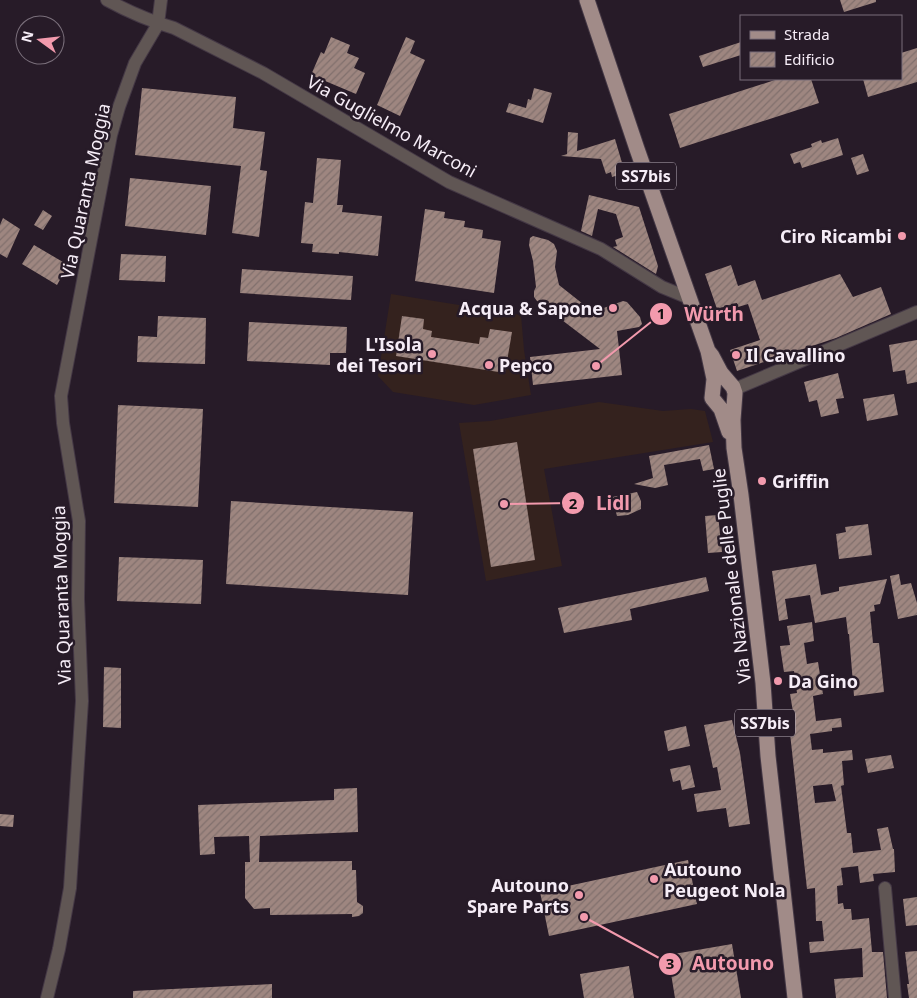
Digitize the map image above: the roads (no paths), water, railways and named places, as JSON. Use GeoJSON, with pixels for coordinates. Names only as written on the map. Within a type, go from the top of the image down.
{"type":"FeatureCollection","features":[{"type":"Feature","properties":{"kind":"main road","name":"Via Nazionale delle Puglie"},"geometry":{"type":"LineString","coordinates":[[586,0],[708,351],[714,379],[714,397],[724,416],[734,448]]}},
{"type":"Feature","properties":{"kind":"main road","name":"Via Nazionale delle Puglie"},"geometry":{"type":"LineString","coordinates":[[708,351],[733,390],[734,448],[763,683],[768,756],[795,998]]}},
{"type":"Feature","properties":{"kind":"main road"},"geometry":{"type":"LineString","coordinates":[[725,382],[733,390],[733,401],[727,406],[714,397],[719,383],[725,382]]}},
{"type":"Feature","properties":{"kind":"street","name":"Via Guglielmo Marconi"},"geometry":{"type":"LineString","coordinates":[[107,0],[158,24],[174,28],[263,73],[449,182],[601,249],[662,287],[689,298]]}},
{"type":"Feature","properties":{"kind":"street"},"geometry":{"type":"LineString","coordinates":[[158,24],[161,0]]}},
{"type":"Feature","properties":{"kind":"street","name":"Via Quaranta Moggia"},"geometry":{"type":"LineString","coordinates":[[47,998],[59,949],[70,888],[82,701],[78,599],[79,521],[63,423],[62,396],[111,135],[135,62],[158,24]]}},
{"type":"Feature","properties":{"kind":"street"},"geometry":{"type":"LineString","coordinates":[[733,390],[917,312]]}},
{"type":"Feature","properties":{"kind":"street"},"geometry":{"type":"LineString","coordinates":[[885,888],[895,998]]}},
{"type":"Feature","properties":{"kind":"place","name":"Ciro Ricambi"},"geometry":{"type":"Point","coordinates":[902,236]}},
{"type":"Feature","properties":{"kind":"place","name":"Acqua & Sapone"},"geometry":{"type":"Point","coordinates":[613,308]}},
{"type":"Feature","properties":{"kind":"place","name":"L'Isola dei Tesori"},"geometry":{"type":"Point","coordinates":[432,354]}},
{"type":"Feature","properties":{"kind":"place","name":"Il Cavallino"},"geometry":{"type":"Point","coordinates":[736,355]}},
{"type":"Feature","properties":{"kind":"place","name":"Pepco"},"geometry":{"type":"Point","coordinates":[489,365]}},
{"type":"Feature","properties":{"kind":"place","name":"Würth"},"geometry":{"type":"Point","coordinates":[596,366]}},
{"type":"Feature","properties":{"kind":"place","name":"Griffin"},"geometry":{"type":"Point","coordinates":[762,481]}},
{"type":"Feature","properties":{"kind":"place","name":"Lidl"},"geometry":{"type":"Point","coordinates":[504,504]}},
{"type":"Feature","properties":{"kind":"place","name":"Da Gino"},"geometry":{"type":"Point","coordinates":[778,681]}},
{"type":"Feature","properties":{"kind":"place","name":"Autouno Peugeot Nola"},"geometry":{"type":"Point","coordinates":[654,879]}},
{"type":"Feature","properties":{"kind":"place","name":"Autouno Spare Parts"},"geometry":{"type":"Point","coordinates":[579,895]}},
{"type":"Feature","properties":{"kind":"place","name":"Autouno"},"geometry":{"type":"Point","coordinates":[584,917]}}]}
